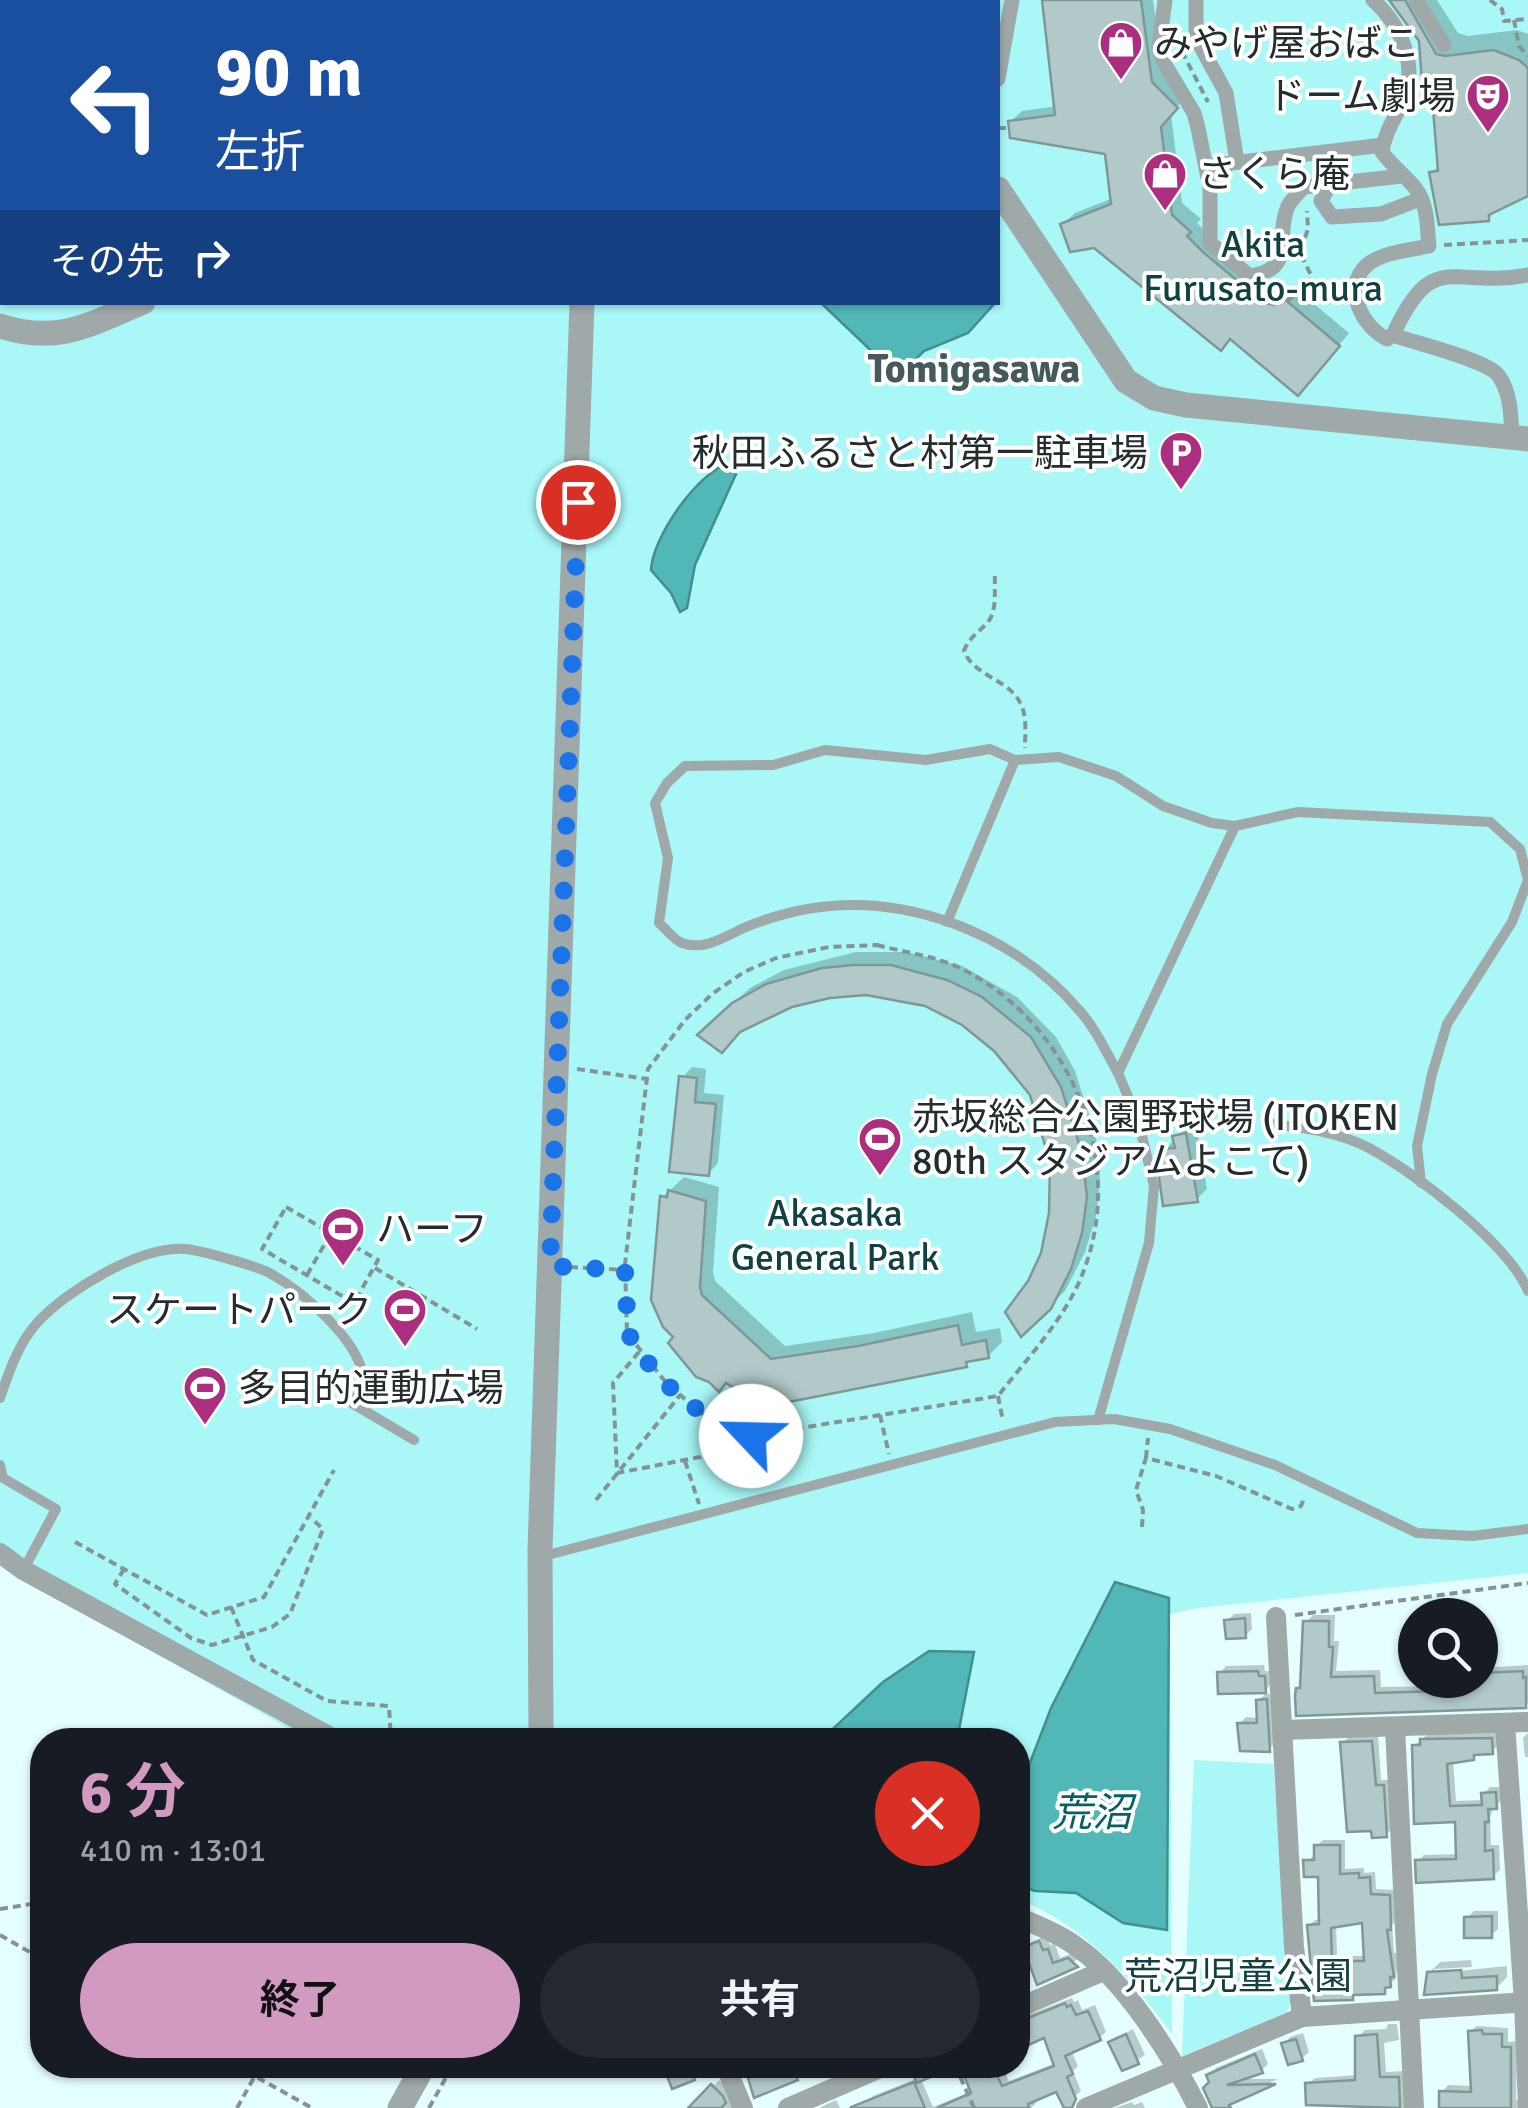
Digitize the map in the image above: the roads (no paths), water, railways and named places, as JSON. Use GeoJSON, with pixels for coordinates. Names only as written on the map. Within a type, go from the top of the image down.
{"type":"FeatureCollection","features":[{"type":"Feature","properties":{"kind":"street"},"geometry":{"type":"LineString","coordinates":[[1000,68],[1012,0]]}},
{"type":"Feature","properties":{"kind":"street"},"geometry":{"type":"LineString","coordinates":[[1165,0],[1159,46],[1198,128],[1212,201],[1207,226],[1210,243],[1279,298]]}},
{"type":"Feature","properties":{"kind":"street"},"geometry":{"type":"LineString","coordinates":[[1196,0],[1196,29],[1201,47],[1226,93],[1237,162]]}},
{"type":"Feature","properties":{"kind":"street"},"geometry":{"type":"LineString","coordinates":[[1373,0],[1394,20],[1406,52],[1409,79],[1382,152],[1416,190],[1426,210],[1430,246],[1377,259],[1364,268],[1356,288],[1360,313],[1373,332],[1387,339],[1419,288],[1439,276],[1502,280],[1528,276]]}},
{"type":"Feature","properties":{"kind":"street"},"geometry":{"type":"LineString","coordinates":[[1416,0],[1444,44]]}},
{"type":"Feature","properties":{"kind":"street"},"geometry":{"type":"LineString","coordinates":[[1207,166],[1383,144]]}},
{"type":"Feature","properties":{"kind":"street"},"geometry":{"type":"LineString","coordinates":[[1248,276],[1265,273],[1282,255],[1287,208],[1304,187],[1301,154]]}},
{"type":"Feature","properties":{"kind":"street"},"geometry":{"type":"LineString","coordinates":[[1304,187],[1402,176]]}},
{"type":"Feature","properties":{"kind":"street"},"geometry":{"type":"LineString","coordinates":[[1330,184],[1321,201],[1332,217],[1382,214],[1420,199]]}},
{"type":"Feature","properties":{"kind":"street"},"geometry":{"type":"LineString","coordinates":[[1000,192],[1116,368],[1126,381],[1154,398],[1186,405],[1520,438],[1498,374],[1482,362],[1393,335]]}},
{"type":"Feature","properties":{"kind":"street"},"geometry":{"type":"LineString","coordinates":[[0,326],[54,335],[80,329],[136,305]]}},
{"type":"Feature","properties":{"kind":"street"},"geometry":{"type":"LineString","coordinates":[[541,1728],[540,1557],[582,305]]}},
{"type":"Feature","properties":{"kind":"street"},"geometry":{"type":"LineString","coordinates":[[0,1553],[23,1570],[314,1728]]}},
{"type":"Feature","properties":{"kind":"street"},"geometry":{"type":"LineString","coordinates":[[1276,1617],[1294,1947],[1302,2018]]}},
{"type":"Feature","properties":{"kind":"street"},"geometry":{"type":"LineString","coordinates":[[1283,1730],[1528,1722]]}},
{"type":"Feature","properties":{"kind":"street"},"geometry":{"type":"LineString","coordinates":[[1505,1723],[1526,2002],[1528,2108]]}},
{"type":"Feature","properties":{"kind":"street"},"geometry":{"type":"LineString","coordinates":[[1395,1728],[1414,2108]]}},
{"type":"Feature","properties":{"kind":"street"},"geometry":{"type":"LineString","coordinates":[[1030,1923],[1074,1945],[1103,1971],[1179,2070],[1198,2108]]}},
{"type":"Feature","properties":{"kind":"street"},"geometry":{"type":"LineString","coordinates":[[1030,2003],[1103,1971]]}},
{"type":"Feature","properties":{"kind":"street"},"geometry":{"type":"LineString","coordinates":[[1086,2108],[1302,2018],[1526,2002]]}},
{"type":"Feature","properties":{"kind":"street"},"geometry":{"type":"LineString","coordinates":[[400,2108],[417,2078]]}},
{"type":"Feature","properties":{"kind":"street"},"geometry":{"type":"LineString","coordinates":[[730,2078],[743,2108]]}},
{"type":"Feature","properties":{"kind":"street"},"geometry":{"type":"LineString","coordinates":[[788,2108],[857,2078]]}},
{"type":"Feature","properties":{"kind":"lane"},"geometry":{"type":"LineString","coordinates":[[1098,1420],[1148,1243],[1154,1186],[1139,1123],[1118,1074],[1081,1011],[1033,963],[912,909],[836,906],[798,911],[765,920],[708,946],[680,943],[659,924],[668,858],[655,803],[686,766],[774,764],[825,750],[926,760],[990,749],[1020,759],[1059,758],[1116,776],[1163,806],[1235,826],[1298,812],[1490,822],[1520,849],[1528,880],[1512,922],[1447,1024],[1432,1074],[1418,1146],[1422,1183]]}},
{"type":"Feature","properties":{"kind":"lane"},"geometry":{"type":"LineString","coordinates":[[947,922],[1020,759]]}},
{"type":"Feature","properties":{"kind":"lane"},"geometry":{"type":"LineString","coordinates":[[1118,1074],[1235,826]]}},
{"type":"Feature","properties":{"kind":"lane"},"geometry":{"type":"LineString","coordinates":[[1272,1124],[1314,1129],[1366,1146],[1437,1192],[1474,1226],[1523,1280],[1528,1291]]}},
{"type":"Feature","properties":{"kind":"lane"},"geometry":{"type":"LineString","coordinates":[[0,1398],[13,1359],[36,1324],[65,1300],[142,1256],[185,1249],[271,1273],[319,1308],[346,1341],[363,1376],[353,1404],[414,1440]]}},
{"type":"Feature","properties":{"kind":"lane"},"geometry":{"type":"LineString","coordinates":[[540,1557],[1055,1422],[1114,1419],[1170,1429],[1276,1466],[1418,1532],[1472,1536],[1528,1530]]}},
{"type":"Feature","properties":{"kind":"lane"},"geometry":{"type":"LineString","coordinates":[[0,1464],[3,1478],[56,1510],[23,1570]]}},
{"type":"Feature","properties":{"kind":"water"},"geometry":{"type":"Polygon","coordinates":[[[823,305],[993,305],[968,333],[924,351],[905,370],[885,364],[823,305]]]}},
{"type":"Feature","properties":{"kind":"water"},"geometry":{"type":"Polygon","coordinates":[[[730,463],[736,474],[695,565],[687,608],[680,612],[671,593],[651,570],[653,557],[668,524],[691,492],[730,463]]]}},
{"type":"Feature","properties":{"kind":"water","name":"荒沼"},"geometry":{"type":"Polygon","coordinates":[[[1115,1582],[1169,1598],[1167,1930],[1123,1923],[1076,1893],[1030,1889],[1030,1763],[1051,1708],[1115,1582]]]}},
{"type":"Feature","properties":{"kind":"water"},"geometry":{"type":"Polygon","coordinates":[[[929,1651],[974,1652],[959,1728],[834,1728],[883,1682],[929,1651]]]}},
{"type":"Feature","properties":{"kind":"place","name":"みやげ屋おばこ"},"geometry":{"type":"Point","coordinates":[1121,81]}},
{"type":"Feature","properties":{"kind":"place","name":"ドーム劇場"},"geometry":{"type":"Point","coordinates":[1488,134]}},
{"type":"Feature","properties":{"kind":"place","name":"さくら庵"},"geometry":{"type":"Point","coordinates":[1165,212]}},
{"type":"Feature","properties":{"kind":"place","name":"秋田ふるさと村第一駐車場"},"geometry":{"type":"Point","coordinates":[1181,491]}},
{"type":"Feature","properties":{"kind":"place","name":"赤坂総合公園野球場 (ITOKEN 80th スタジアムよこて)"},"geometry":{"type":"Point","coordinates":[880,1177]}},
{"type":"Feature","properties":{"kind":"place","name":"ハーフ"},"geometry":{"type":"Point","coordinates":[343,1267]}},
{"type":"Feature","properties":{"kind":"place","name":"スケートパーク"},"geometry":{"type":"Point","coordinates":[405,1348]}},
{"type":"Feature","properties":{"kind":"place","name":"多目的運動広場"},"geometry":{"type":"Point","coordinates":[205,1426]}},
{"type":"Feature","properties":{"kind":"district","name":"Tomigasawa"},"geometry":{"type":"Point","coordinates":[974,368]}},
{"type":"Feature","properties":{"kind":"park label","name":"Akita Furusato-mura"},"geometry":{"type":"Point","coordinates":[1263,266]}},
{"type":"Feature","properties":{"kind":"park label","name":"Akasaka General Park"},"geometry":{"type":"Point","coordinates":[835,1235]}},
{"type":"Feature","properties":{"kind":"park label","name":"荒沼児童公園"},"geometry":{"type":"Point","coordinates":[1238,1976]}}]}
